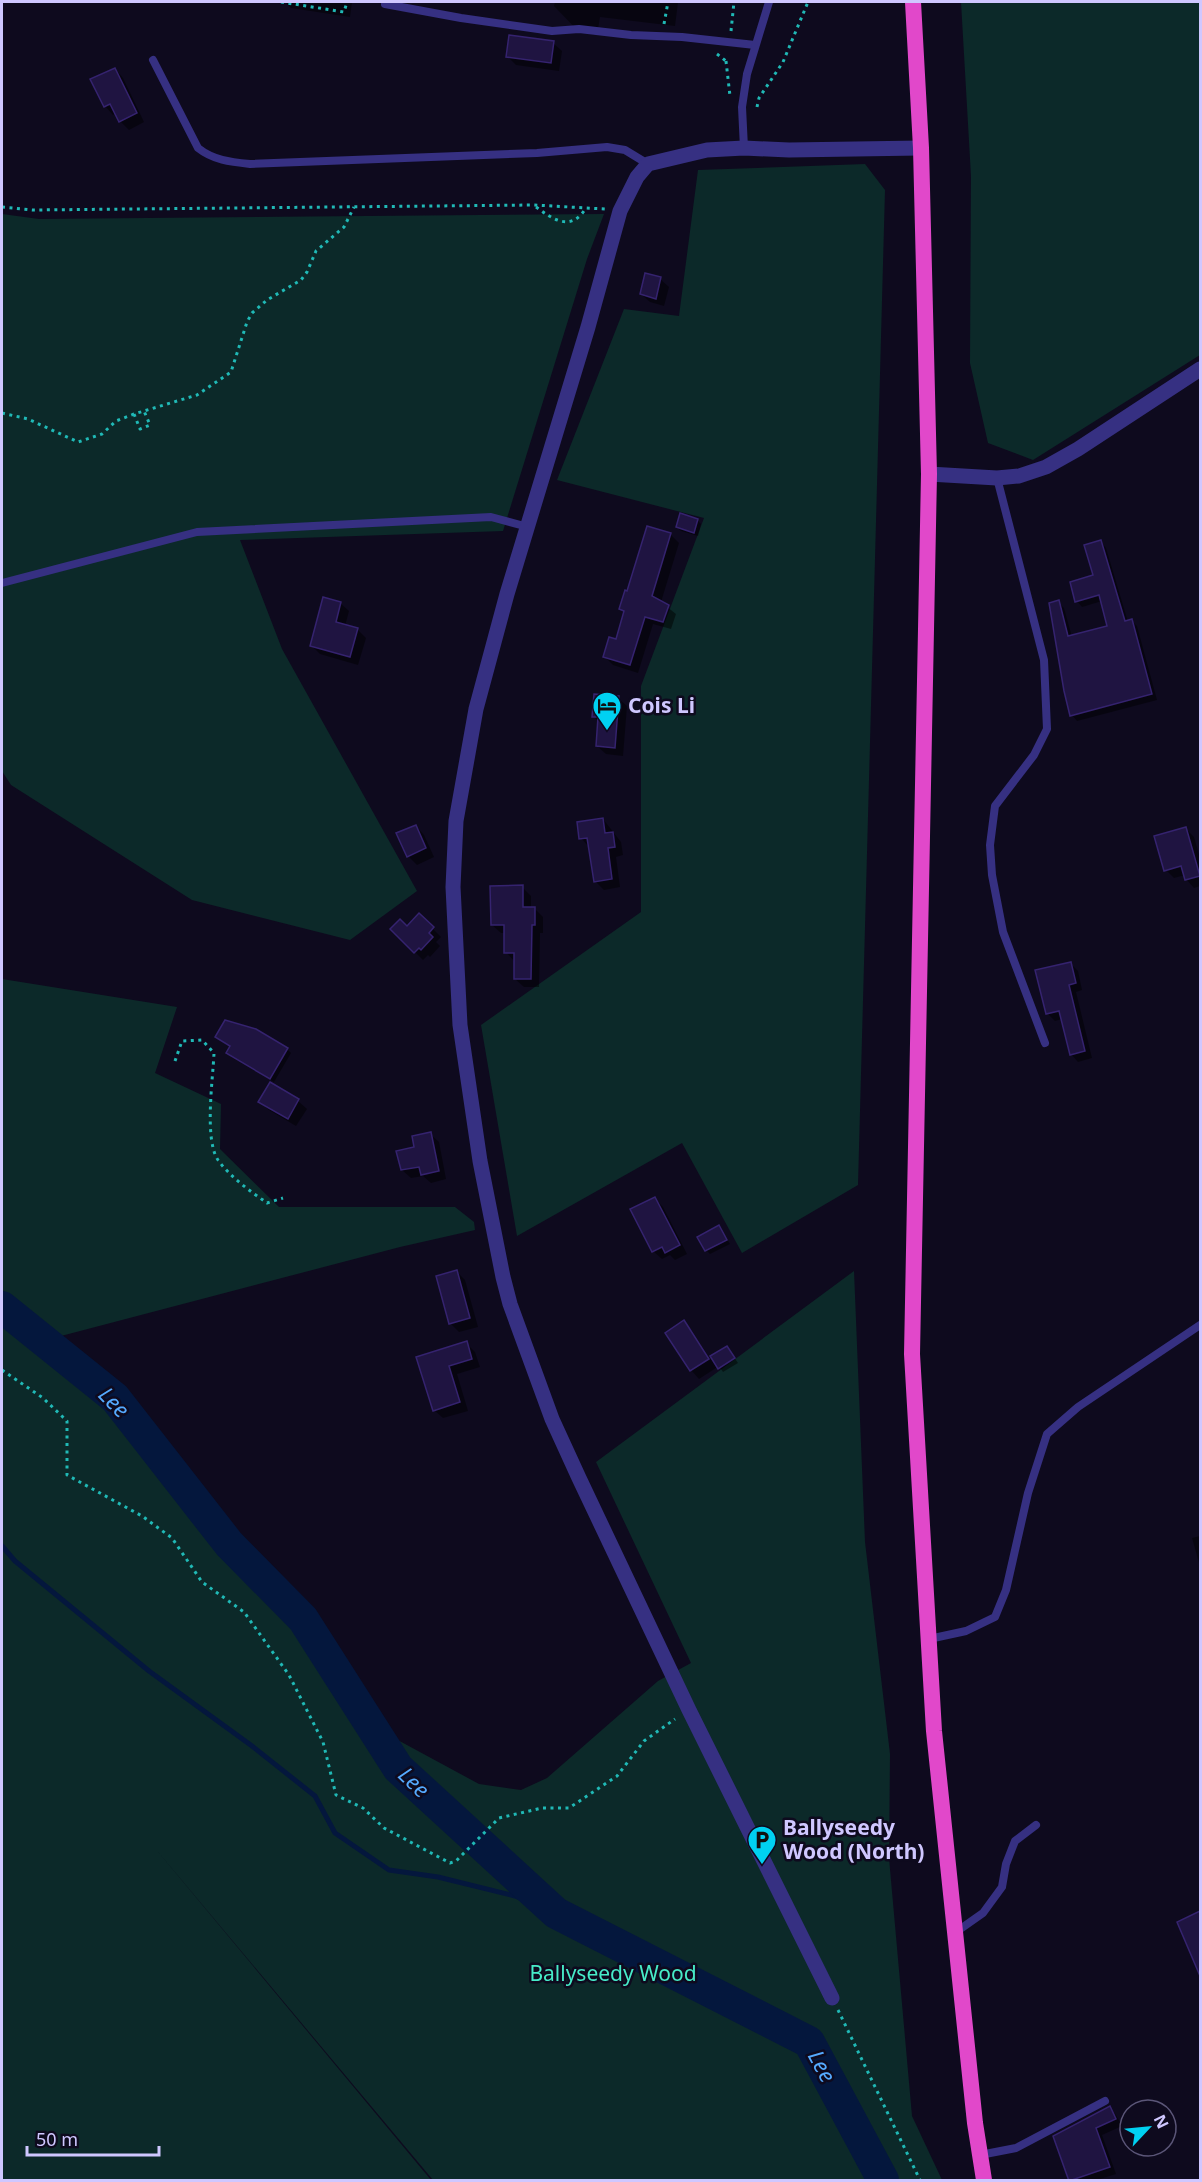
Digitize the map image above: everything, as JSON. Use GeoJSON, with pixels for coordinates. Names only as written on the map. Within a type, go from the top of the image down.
{"type":"FeatureCollection","features":[{"type":"Feature","properties":{"kind":"highway"},"geometry":{"type":"LineString","coordinates":[[913,2],[921,148],[928,474],[912,1354],[934,1731],[984,2181]]}},
{"type":"Feature","properties":{"kind":"street"},"geometry":{"type":"LineString","coordinates":[[832,1998],[689,1710],[552,1419],[510,1304],[480,1161],[460,1024],[453,887],[456,821],[476,710],[620,211],[637,177],[648,164],[707,150],[921,148]]}},
{"type":"Feature","properties":{"kind":"street"},"geometry":{"type":"LineString","coordinates":[[928,474],[997,478],[1019,476],[1046,467],[1200,369]]}},
{"type":"Feature","properties":{"kind":"lane"},"geometry":{"type":"LineString","coordinates":[[744,148],[742,107],[747,74],[769,2]]}},
{"type":"Feature","properties":{"kind":"lane"},"geometry":{"type":"LineString","coordinates":[[385,4],[552,31],[579,29],[755,45]]}},
{"type":"Feature","properties":{"kind":"lane"},"geometry":{"type":"LineString","coordinates":[[153,60],[198,147],[219,160],[249,164],[537,153],[607,147],[625,150],[648,164]]}},
{"type":"Feature","properties":{"kind":"lane"},"geometry":{"type":"LineString","coordinates":[[997,478],[1044,660],[1047,729],[1034,755],[995,806],[990,845],[992,875],[1002,932],[1045,1043]]}},
{"type":"Feature","properties":{"kind":"lane"},"geometry":{"type":"LineString","coordinates":[[2,583],[197,532],[491,517],[528,527]]}},
{"type":"Feature","properties":{"kind":"lane"},"geometry":{"type":"LineString","coordinates":[[929,1639],[966,1631],[995,1617],[1006,1590],[1028,1493],[1047,1434],[1078,1407],[1200,1326]]}},
{"type":"Feature","properties":{"kind":"lane"},"geometry":{"type":"LineString","coordinates":[[955,1932],[983,1913],[996,1896],[1002,1887],[1006,1864],[1015,1841],[1036,1825]]}},
{"type":"Feature","properties":{"kind":"lane"},"geometry":{"type":"LineString","coordinates":[[980,2155],[1016,2148],[1105,2101]]}},
{"type":"Feature","properties":{"kind":"path"},"geometry":{"type":"LineString","coordinates":[[281,2],[344,12],[347,2]]}},
{"type":"Feature","properties":{"kind":"path"},"geometry":{"type":"LineString","coordinates":[[664,28],[668,2]]}},
{"type":"Feature","properties":{"kind":"path"},"geometry":{"type":"LineString","coordinates":[[731,33],[734,2]]}},
{"type":"Feature","properties":{"kind":"path"},"geometry":{"type":"LineString","coordinates":[[757,107],[759,99],[783,62],[808,2]]}},
{"type":"Feature","properties":{"kind":"path"},"geometry":{"type":"LineString","coordinates":[[728,51],[726,61],[730,98]]}},
{"type":"Feature","properties":{"kind":"path"},"geometry":{"type":"LineString","coordinates":[[2,207],[32,210],[534,206],[586,208],[580,217],[573,221],[559,222],[534,206]]}},
{"type":"Feature","properties":{"kind":"path"},"geometry":{"type":"LineString","coordinates":[[2,413],[27,418],[78,442],[102,434],[116,421],[197,395],[231,372],[252,313],[267,300],[301,280],[316,252],[344,227],[354,207]]}},
{"type":"Feature","properties":{"kind":"path"},"geometry":{"type":"LineString","coordinates":[[134,414],[140,429],[150,426],[144,411]]}},
{"type":"Feature","properties":{"kind":"path"},"geometry":{"type":"LineString","coordinates":[[175,1061],[182,1041],[202,1040],[214,1053],[209,1136],[217,1159],[248,1190],[267,1203],[282,1198]]}},
{"type":"Feature","properties":{"kind":"path"},"geometry":{"type":"LineString","coordinates":[[2,1370],[43,1398],[67,1421],[67,1475],[142,1516],[172,1538],[202,1582],[244,1612],[289,1675],[323,1742],[336,1795],[363,1808],[384,1828],[450,1863],[456,1862],[499,1818],[542,1808],[569,1808],[617,1776],[644,1741],[661,1728]]}},
{"type":"Feature","properties":{"kind":"path"},"geometry":{"type":"LineString","coordinates":[[832,1998],[920,2181]]}},
{"type":"Feature","properties":{"kind":"green space"},"geometry":{"type":"Polygon","coordinates":[[[961,2],[1200,2],[1200,355],[1033,460],[988,443],[970,363],[971,176],[961,2]]]}},
{"type":"Feature","properties":{"kind":"green space"},"geometry":{"type":"Polygon","coordinates":[[[865,164],[885,190],[858,1185],[742,1253],[682,1143],[517,1236],[481,1025],[641,912],[641,686],[704,518],[557,480],[624,309],[679,316],[698,170],[865,164]]]}},
{"type":"Feature","properties":{"kind":"green space"},"geometry":{"type":"Polygon","coordinates":[[[2,214],[39,219],[604,214],[587,259],[503,531],[240,540],[282,649],[417,891],[350,940],[192,900],[11,785],[2,771],[2,214]]]}},
{"type":"Feature","properties":{"kind":"green space"},"geometry":{"type":"Polygon","coordinates":[[[2,979],[177,1007],[155,1073],[221,1104],[220,1149],[279,1207],[455,1207],[474,1222],[475,1230],[400,1247],[61,1336],[2,1290],[2,979]]]}},
{"type":"Feature","properties":{"kind":"green space","name":"Ballyseedy Wood"},"geometry":{"type":"Polygon","coordinates":[[[854,1271],[865,1542],[890,1754],[889,1858],[912,2116],[942,2180],[433,2180],[154,1847],[431,2180],[2,2180],[2,1296],[104,1374],[230,1530],[310,1612],[394,1738],[479,1784],[521,1790],[547,1778],[658,1681],[691,1663],[596,1462],[854,1271]]]}},
{"type":"Feature","properties":{"kind":"building"},"geometry":{"type":"Polygon","coordinates":[[[509,35],[554,41],[551,63],[506,57],[509,35]]]}},
{"type":"Feature","properties":{"kind":"building"},"geometry":{"type":"Polygon","coordinates":[[[115,68],[137,113],[119,122],[110,104],[104,107],[90,79],[115,68]]]}},
{"type":"Feature","properties":{"kind":"building"},"geometry":{"type":"Polygon","coordinates":[[[645,273],[661,277],[656,299],[640,294],[645,273]]]}},
{"type":"Feature","properties":{"kind":"building"},"geometry":{"type":"Polygon","coordinates":[[[680,513],[698,519],[694,533],[676,527],[680,513]]]}},
{"type":"Feature","properties":{"kind":"building"},"geometry":{"type":"Polygon","coordinates":[[[647,526],[671,533],[652,596],[669,605],[663,622],[645,617],[630,665],[603,657],[609,637],[616,639],[624,611],[619,609],[625,590],[627,591],[647,526]]]}},
{"type":"Feature","properties":{"kind":"building"},"geometry":{"type":"Polygon","coordinates":[[[1101,540],[1125,621],[1132,619],[1152,694],[1070,716],[1049,603],[1059,600],[1068,636],[1107,626],[1099,595],[1075,602],[1070,582],[1093,575],[1084,545],[1101,540]]]}},
{"type":"Feature","properties":{"kind":"building"},"geometry":{"type":"Polygon","coordinates":[[[323,597],[341,602],[336,622],[358,628],[350,657],[310,646],[323,597]]]}},
{"type":"Feature","properties":{"kind":"building","name":"Cois Li"},"geometry":{"type":"Polygon","coordinates":[[[594,694],[619,696],[615,748],[596,746],[598,717],[592,717],[594,694]]]}},
{"type":"Feature","properties":{"kind":"building"},"geometry":{"type":"Polygon","coordinates":[[[603,818],[605,833],[613,832],[615,847],[608,848],[612,879],[594,882],[587,838],[579,839],[577,822],[603,818]]]}},
{"type":"Feature","properties":{"kind":"building"},"geometry":{"type":"Polygon","coordinates":[[[416,825],[426,848],[407,857],[396,833],[416,825]]]}},
{"type":"Feature","properties":{"kind":"building"},"geometry":{"type":"Polygon","coordinates":[[[1186,827],[1200,876],[1185,880],[1181,866],[1164,871],[1154,836],[1186,827]]]}},
{"type":"Feature","properties":{"kind":"building"},"geometry":{"type":"Polygon","coordinates":[[[523,885],[523,907],[535,907],[535,925],[532,925],[531,979],[514,979],[514,953],[504,953],[504,925],[491,925],[490,886],[523,885]]]}},
{"type":"Feature","properties":{"kind":"building"},"geometry":{"type":"Polygon","coordinates":[[[419,913],[434,927],[429,933],[433,937],[421,950],[419,948],[414,953],[390,929],[400,919],[407,926],[419,913]]]}},
{"type":"Feature","properties":{"kind":"building"},"geometry":{"type":"Polygon","coordinates":[[[1071,962],[1076,983],[1069,985],[1085,1051],[1070,1055],[1059,1011],[1046,1014],[1035,970],[1071,962]]]}},
{"type":"Feature","properties":{"kind":"building"},"geometry":{"type":"Polygon","coordinates":[[[225,1020],[256,1029],[288,1048],[270,1079],[226,1053],[230,1046],[215,1037],[225,1020]]]}},
{"type":"Feature","properties":{"kind":"building"},"geometry":{"type":"Polygon","coordinates":[[[270,1082],[299,1099],[288,1119],[258,1102],[270,1082]]]}},
{"type":"Feature","properties":{"kind":"building"},"geometry":{"type":"Polygon","coordinates":[[[431,1132],[439,1171],[421,1175],[419,1167],[401,1170],[396,1151],[414,1147],[412,1136],[431,1132]]]}},
{"type":"Feature","properties":{"kind":"building"},"geometry":{"type":"Polygon","coordinates":[[[655,1197],[680,1245],[665,1253],[662,1247],[652,1252],[630,1209],[655,1197]]]}},
{"type":"Feature","properties":{"kind":"building"},"geometry":{"type":"Polygon","coordinates":[[[719,1225],[727,1240],[705,1251],[697,1237],[719,1225]]]}},
{"type":"Feature","properties":{"kind":"building"},"geometry":{"type":"Polygon","coordinates":[[[457,1270],[470,1318],[449,1324],[436,1276],[457,1270]]]}},
{"type":"Feature","properties":{"kind":"building"},"geometry":{"type":"Polygon","coordinates":[[[684,1320],[709,1359],[690,1371],[665,1333],[684,1320]]]}},
{"type":"Feature","properties":{"kind":"building"},"geometry":{"type":"Polygon","coordinates":[[[467,1341],[472,1359],[449,1366],[460,1402],[433,1411],[416,1357],[467,1341]]]}},
{"type":"Feature","properties":{"kind":"building"},"geometry":{"type":"Polygon","coordinates":[[[727,1346],[735,1358],[718,1369],[710,1356],[727,1346]]]}},
{"type":"Feature","properties":{"kind":"building"},"geometry":{"type":"Polygon","coordinates":[[[1200,1911],[1200,1976],[1177,1922],[1200,1911]]]}},
{"type":"Feature","properties":{"kind":"building"},"geometry":{"type":"Polygon","coordinates":[[[1110,2106],[1116,2119],[1096,2128],[1110,2167],[1069,2181],[1053,2136],[1110,2106]]]}},
{"type":"Feature","properties":{"kind":"waterway","name":"Lee"},"geometry":{"type":"LineString","coordinates":[[2,1307],[115,1398],[229,1544],[303,1619],[398,1768],[556,1913],[809,2042],[883,2180]]}},
{"type":"Feature","properties":{"kind":"waterway"},"geometry":{"type":"LineString","coordinates":[[2,1546],[15,1561],[149,1671],[252,1746],[315,1796],[335,1833],[389,1870],[438,1877],[515,1896],[556,1913]]}},
{"type":"Feature","properties":{"kind":"place","name":"Cois Li"},"geometry":{"type":"Point","coordinates":[607,732]}},
{"type":"Feature","properties":{"kind":"place","name":"Ballyseedy Wood (North)"},"geometry":{"type":"Point","coordinates":[762,1866]}}]}
